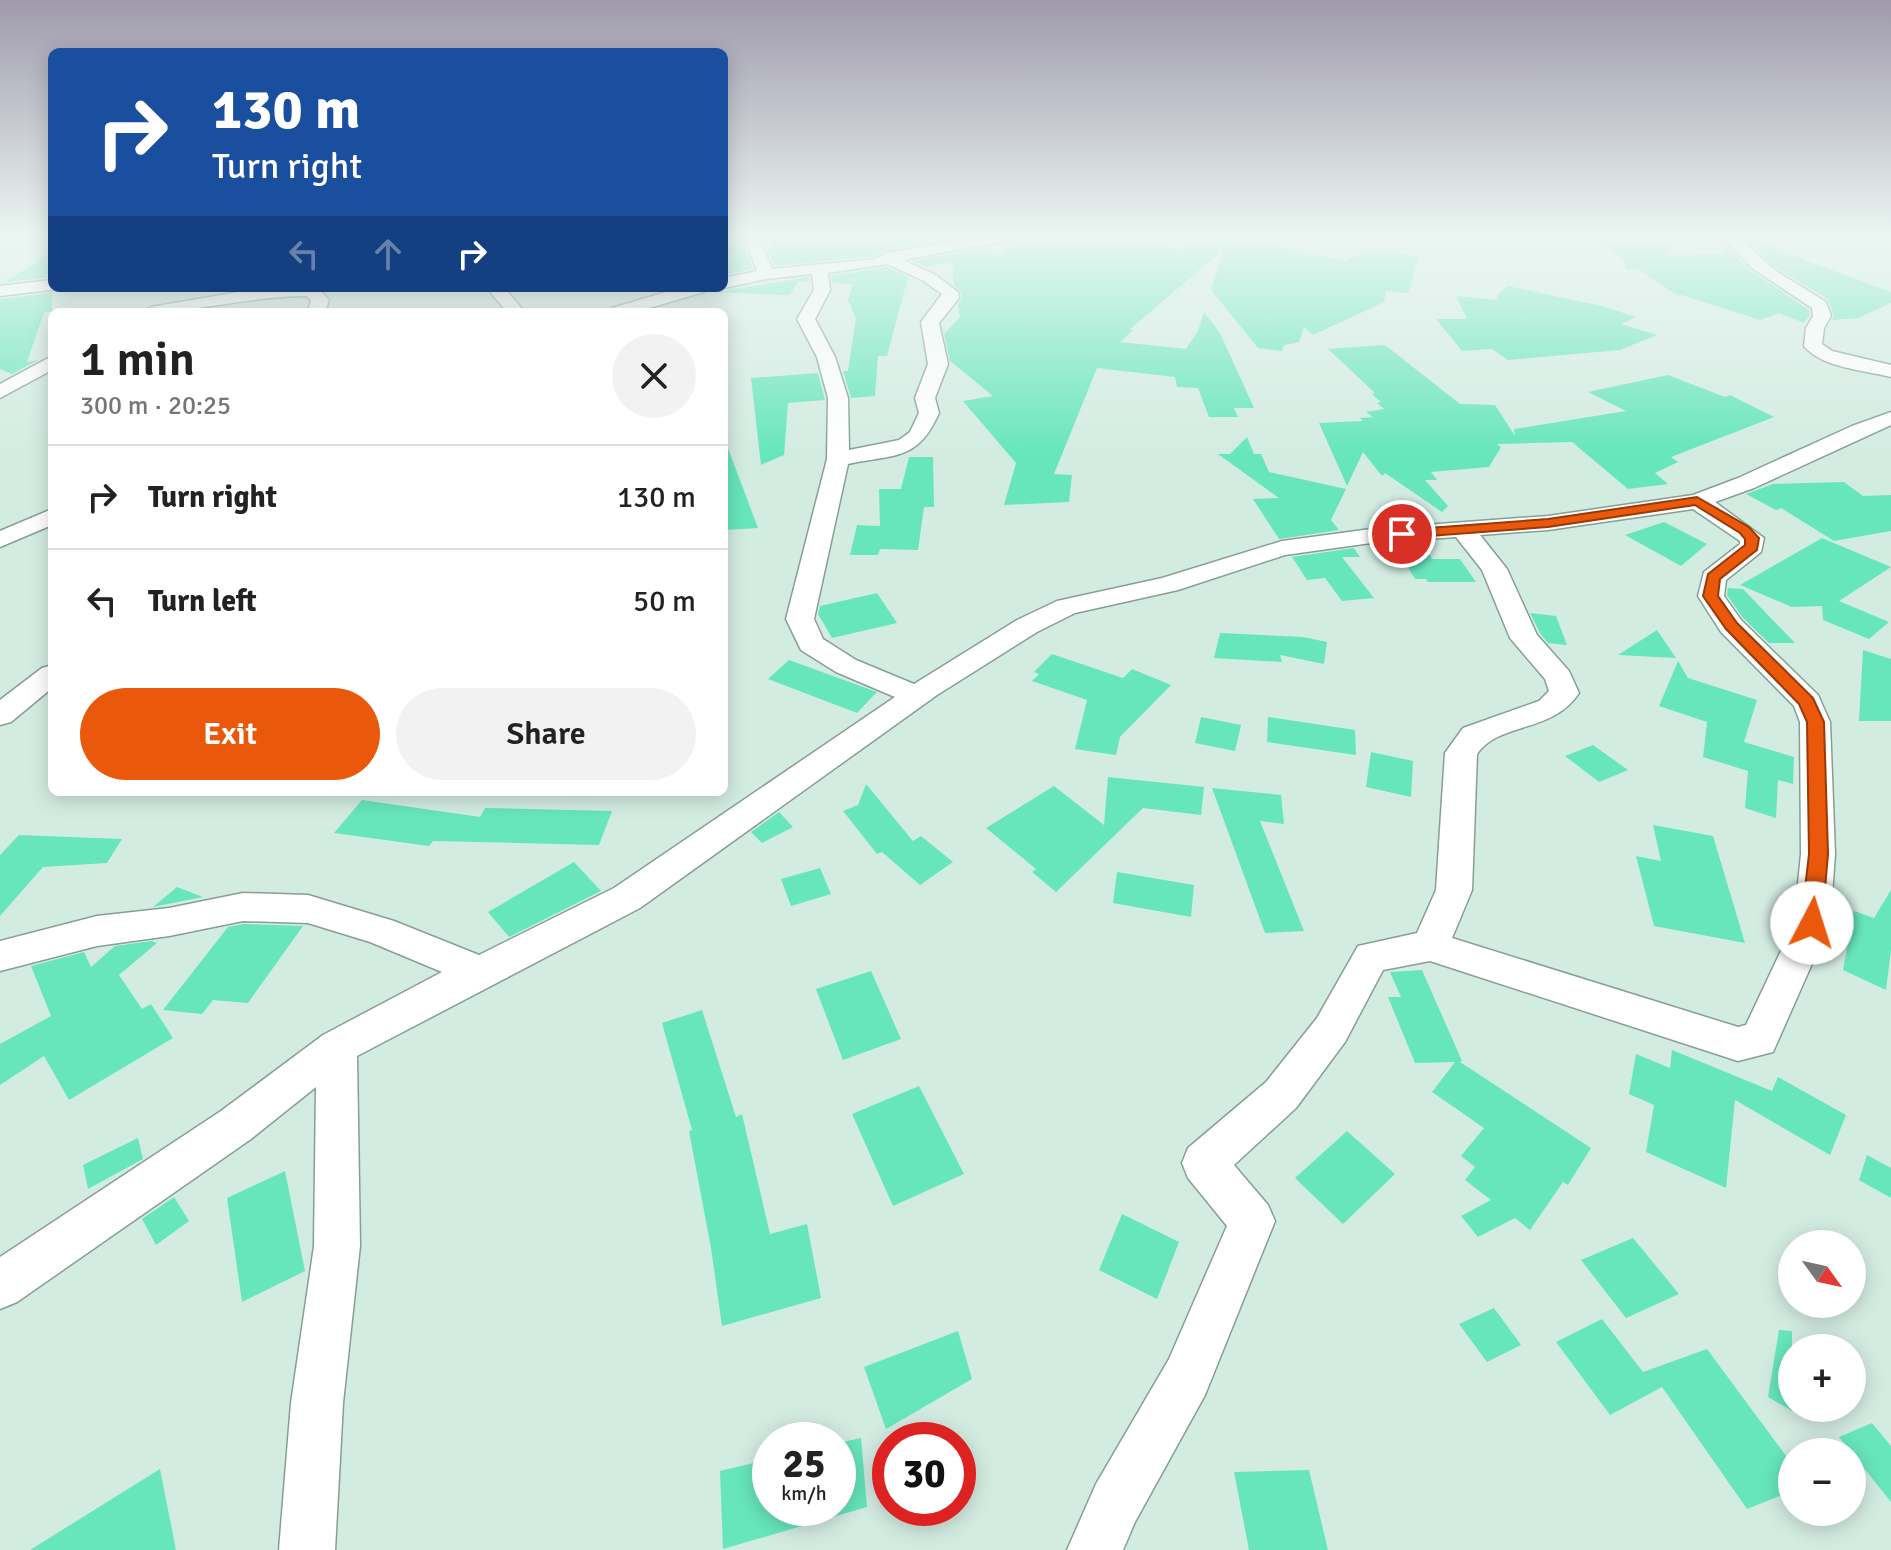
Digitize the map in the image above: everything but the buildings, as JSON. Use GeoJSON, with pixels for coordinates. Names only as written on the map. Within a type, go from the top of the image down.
{"type":"FeatureCollection","features":[{"type":"Feature","properties":{"kind":"street"},"geometry":{"type":"LineString","coordinates":[[812,308],[806,319],[808,327],[826,357],[838,398],[838,459],[800,619],[811,644],[846,666],[917,696]]}},
{"type":"Feature","properties":{"kind":"street"},"geometry":{"type":"LineString","coordinates":[[838,459],[906,445],[919,435],[929,413],[925,398],[938,364],[930,322],[942,308]]}},
{"type":"Feature","properties":{"kind":"street"},"geometry":{"type":"LineString","coordinates":[[1820,308],[1822,316],[1815,328],[1813,346],[1825,355],[1891,371]]}},
{"type":"Feature","properties":{"kind":"street"},"geometry":{"type":"LineString","coordinates":[[0,392],[48,364]]}},
{"type":"Feature","properties":{"kind":"street"},"geometry":{"type":"LineString","coordinates":[[0,1285],[236,1125],[337,1047],[479,971],[627,898],[917,696],[1027,626],[1066,607],[1169,584],[1282,548],[1371,536],[1548,523],[1697,501],[1746,483],[1891,418]]}},
{"type":"Feature","properties":{"kind":"street"},"geometry":{"type":"LineString","coordinates":[[1095,1550],[1115,1503],[1187,1377],[1252,1221],[1204,1163],[1281,1095],[1331,1030],[1371,957],[1430,946],[1701,1034],[1738,1044],[1759,1040],[1812,923],[1818,854],[1815,722],[1807,702],[1731,626],[1711,596],[1713,577],[1752,547],[1752,538],[1745,530],[1697,501]]}},
{"type":"Feature","properties":{"kind":"street"},"geometry":{"type":"LineString","coordinates":[[0,540],[48,518]]}},
{"type":"Feature","properties":{"kind":"street"},"geometry":{"type":"LineString","coordinates":[[1430,946],[1454,890],[1461,753],[1466,742],[1474,735],[1550,708],[1564,693],[1559,677],[1524,638],[1494,569],[1463,530]]}},
{"type":"Feature","properties":{"kind":"street"},"geometry":{"type":"LineString","coordinates":[[0,715],[48,677]]}},
{"type":"Feature","properties":{"kind":"street"},"geometry":{"type":"LineString","coordinates":[[0,956],[97,931],[169,922],[243,907],[308,909],[381,931],[479,971]]}},
{"type":"Feature","properties":{"kind":"street"},"geometry":{"type":"LineString","coordinates":[[307,1550],[317,1403],[337,1246],[337,1047]]}},
{"type":"Feature","properties":{"kind":"route"},"geometry":{"type":"LineString","coordinates":[[1402,534],[1548,523],[1697,501],[1745,530],[1752,538],[1752,547],[1713,577],[1711,596],[1731,626],[1807,702],[1815,722],[1818,854],[1812,923]]}}]}
